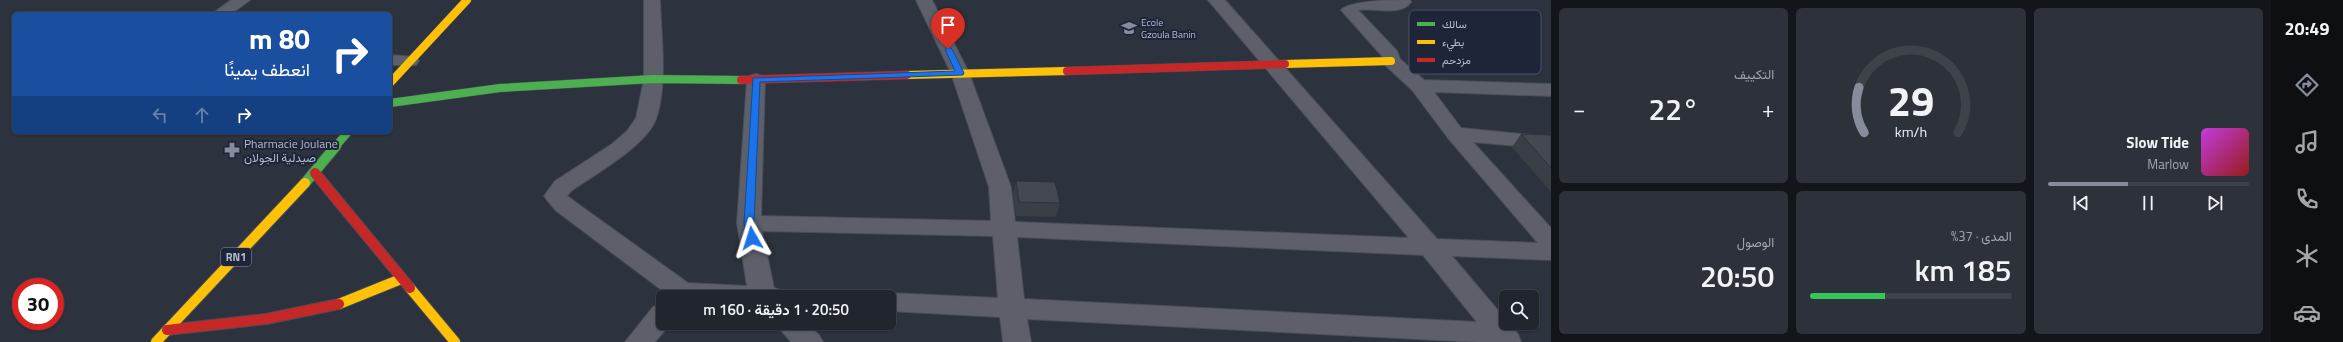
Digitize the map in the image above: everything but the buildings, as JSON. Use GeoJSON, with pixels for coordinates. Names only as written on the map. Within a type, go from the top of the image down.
{"type":"FeatureCollection","features":[{"type":"Feature","properties":{"kind":"street"},"geometry":{"type":"LineString","coordinates":[[223,12],[242,0]]}},
{"type":"Feature","properties":{"kind":"street"},"geometry":{"type":"LineString","coordinates":[[392,81],[467,0]]}},
{"type":"Feature","properties":{"kind":"street"},"geometry":{"type":"LineString","coordinates":[[652,0],[653,79],[646,119],[634,135],[563,186],[555,196],[563,205],[674,290]]}},
{"type":"Feature","properties":{"kind":"street"},"geometry":{"type":"LineString","coordinates":[[924,0],[960,73],[1000,186],[1012,308],[1017,342]]}},
{"type":"Feature","properties":{"kind":"street"},"geometry":{"type":"LineString","coordinates":[[1216,0],[1269,64],[1431,248],[1505,338]]}},
{"type":"Feature","properties":{"kind":"street"},"geometry":{"type":"LineString","coordinates":[[1391,61],[1391,55],[1349,10],[1354,6],[1399,5],[1403,2],[1400,0]]}},
{"type":"Feature","properties":{"kind":"street"},"geometry":{"type":"LineString","coordinates":[[392,60],[410,61]]}},
{"type":"Feature","properties":{"kind":"street"},"geometry":{"type":"LineString","coordinates":[[392,103],[500,88],[653,79],[756,80],[1391,61],[1419,86],[1455,134],[1551,243]]}},
{"type":"Feature","properties":{"kind":"street"},"geometry":{"type":"LineString","coordinates":[[756,80],[749,223],[761,290]]}},
{"type":"Feature","properties":{"kind":"street"},"geometry":{"type":"LineString","coordinates":[[1419,86],[1551,90]]}},
{"type":"Feature","properties":{"kind":"street","name":"RN1"},"geometry":{"type":"LineString","coordinates":[[156,342],[316,173],[346,134]]}},
{"type":"Feature","properties":{"kind":"street"},"geometry":{"type":"LineString","coordinates":[[1455,134],[1551,143]]}},
{"type":"Feature","properties":{"kind":"street"},"geometry":{"type":"LineString","coordinates":[[316,173],[401,279],[455,342]]}},
{"type":"Feature","properties":{"kind":"street"},"geometry":{"type":"LineString","coordinates":[[749,223],[1005,229],[1551,252]]}},
{"type":"Feature","properties":{"kind":"street"},"geometry":{"type":"LineString","coordinates":[[167,330],[266,318],[324,308],[363,296],[401,279]]}},
{"type":"Feature","properties":{"kind":"street"},"geometry":{"type":"LineString","coordinates":[[896,302],[1505,338]]}},
{"type":"Feature","properties":{"kind":"street"},"geometry":{"type":"LineString","coordinates":[[639,342],[656,322]]}},
{"type":"Feature","properties":{"kind":"street"},"geometry":{"type":"LineString","coordinates":[[796,330],[809,342]]}},
{"type":"Feature","properties":{"kind":"traffic: fast"},"geometry":{"type":"LineString","coordinates":[[392,103],[500,88],[653,79],[741,80]]}},
{"type":"Feature","properties":{"kind":"traffic: fast"},"geometry":{"type":"LineString","coordinates":[[305,183],[346,134]]}},
{"type":"Feature","properties":{"kind":"traffic: slow"},"geometry":{"type":"LineString","coordinates":[[392,81],[467,0]]}},
{"type":"Feature","properties":{"kind":"traffic: slow"},"geometry":{"type":"LineString","coordinates":[[1285,64],[1391,61]]}},
{"type":"Feature","properties":{"kind":"traffic: slow"},"geometry":{"type":"LineString","coordinates":[[907,75],[1067,71]]}},
{"type":"Feature","properties":{"kind":"traffic: slow"},"geometry":{"type":"LineString","coordinates":[[156,342],[305,183]]}},
{"type":"Feature","properties":{"kind":"traffic: slow"},"geometry":{"type":"LineString","coordinates":[[339,304],[401,279]]}},
{"type":"Feature","properties":{"kind":"traffic: slow"},"geometry":{"type":"LineString","coordinates":[[410,288],[455,342]]}},
{"type":"Feature","properties":{"kind":"traffic: jam"},"geometry":{"type":"LineString","coordinates":[[1067,71],[1285,64]]}},
{"type":"Feature","properties":{"kind":"traffic: jam"},"geometry":{"type":"LineString","coordinates":[[741,80],[907,75]]}},
{"type":"Feature","properties":{"kind":"traffic: jam"},"geometry":{"type":"LineString","coordinates":[[315,173],[410,288]]}},
{"type":"Feature","properties":{"kind":"traffic: jam"},"geometry":{"type":"LineString","coordinates":[[167,330],[266,319],[339,304]]}},
{"type":"Feature","properties":{"kind":"place","name":"Ecole Gzoula Banin"},"geometry":{"type":"Point","coordinates":[1129,28]}},
{"type":"Feature","properties":{"kind":"place","name":"Pharmacie Joulane صيدلية الجولان"},"geometry":{"type":"Point","coordinates":[232,150]}},
{"type":"Feature","properties":{"kind":"route"},"geometry":{"type":"LineString","coordinates":[[752,238],[749,223],[756,80],[960,73],[948,49]]}}]}
